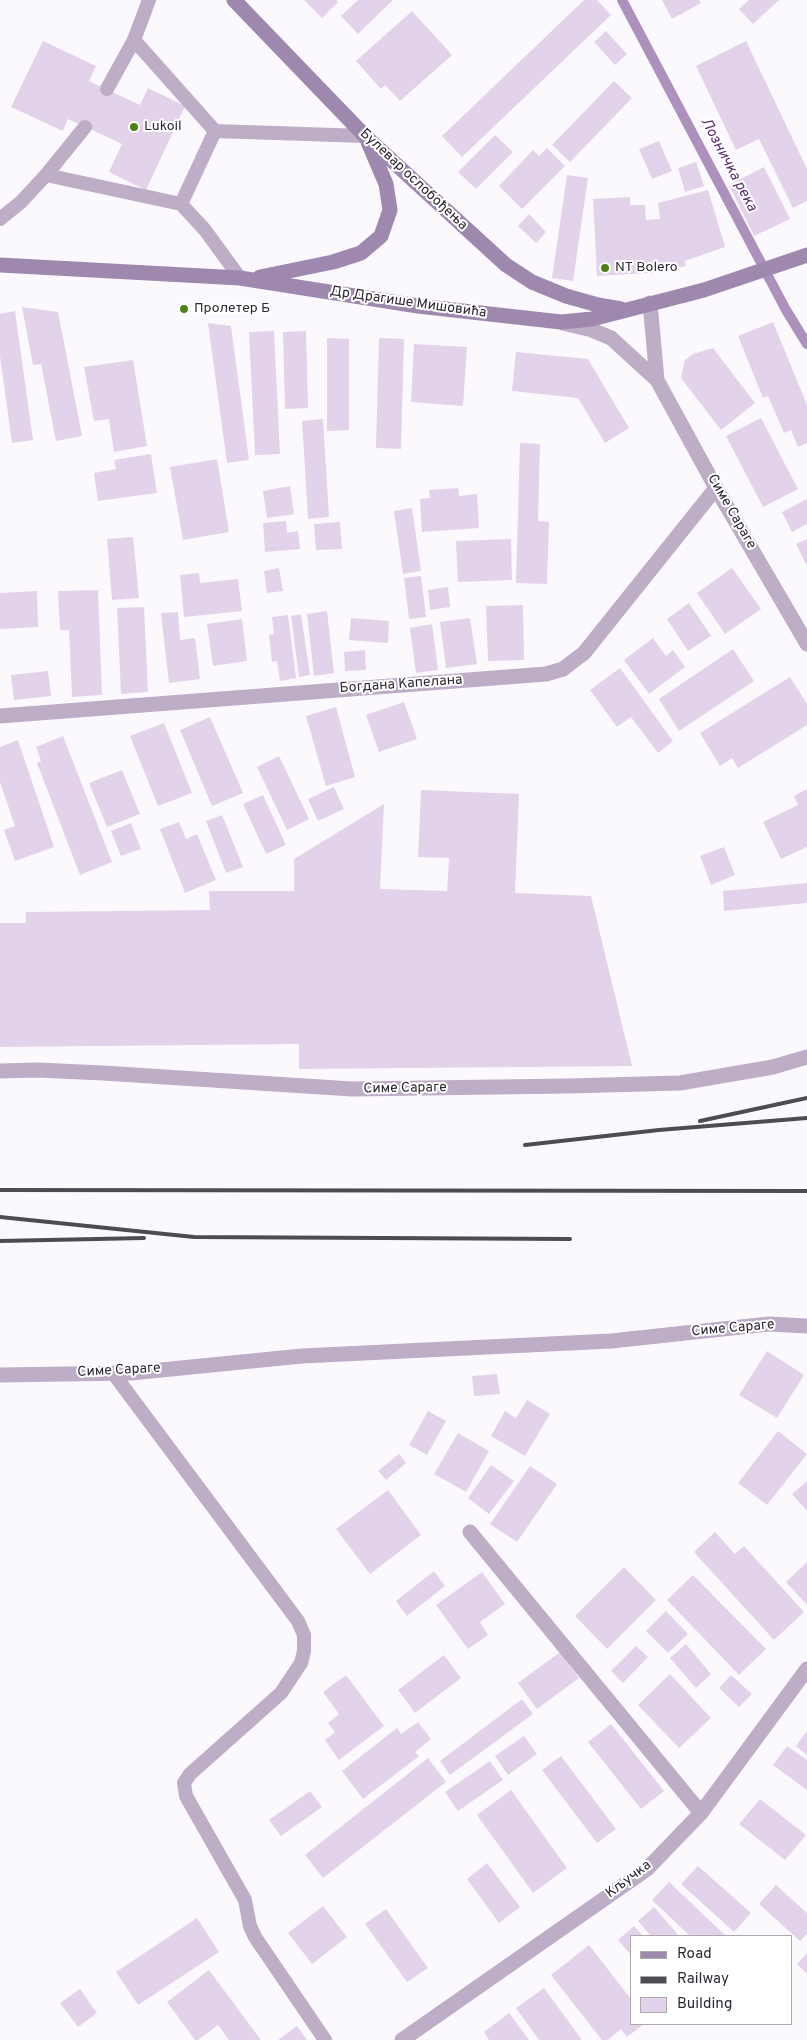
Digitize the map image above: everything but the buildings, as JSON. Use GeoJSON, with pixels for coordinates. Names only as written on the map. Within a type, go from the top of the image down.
{"type":"FeatureCollection","features":[{"type":"Feature","properties":{"kind":"main road","name":"Булевар ослобођења"},"geometry":{"type":"LineString","coordinates":[[234,0],[365,136],[506,265],[532,282],[566,296],[598,305],[625,309]]}},
{"type":"Feature","properties":{"kind":"main road"},"geometry":{"type":"LineString","coordinates":[[245,279],[333,262],[361,253],[381,236],[390,210],[386,184],[365,136]]}},
{"type":"Feature","properties":{"kind":"main road","name":"Др Драгише Мишовића"},"geometry":{"type":"LineString","coordinates":[[0,265],[245,279],[418,306],[561,322],[592,319],[704,290],[807,255]]}},
{"type":"Feature","properties":{"kind":"street","name":"Симе Сараге"},"geometry":{"type":"LineString","coordinates":[[650,303],[657,380]]}},
{"type":"Feature","properties":{"kind":"street","name":"Симе Сараге"},"geometry":{"type":"LineString","coordinates":[[561,322],[592,330],[611,338],[657,380],[716,488],[807,644]]}},
{"type":"Feature","properties":{"kind":"street","name":"Богдана Капелана"},"geometry":{"type":"LineString","coordinates":[[0,716],[546,674],[563,669],[584,653],[716,488]]}},
{"type":"Feature","properties":{"kind":"street","name":"Симе Сараге"},"geometry":{"type":"LineString","coordinates":[[0,1071],[84,1072],[352,1090],[549,1087],[680,1083],[773,1067],[807,1057]]}},
{"type":"Feature","properties":{"kind":"street","name":"Симе Сараге"},"geometry":{"type":"LineString","coordinates":[[0,1375],[131,1373],[302,1356],[611,1341],[769,1324],[807,1326]]}},
{"type":"Feature","properties":{"kind":"street"},"geometry":{"type":"LineString","coordinates":[[470,1532],[701,1813]]}},
{"type":"Feature","properties":{"kind":"street","name":"Кључка"},"geometry":{"type":"LineString","coordinates":[[402,2040],[647,1869],[701,1813],[807,1669]]}},
{"type":"Feature","properties":{"kind":"lane"},"geometry":{"type":"LineString","coordinates":[[107,90],[134,40],[149,0]]}},
{"type":"Feature","properties":{"kind":"lane"},"geometry":{"type":"LineString","coordinates":[[134,40],[215,131],[365,136]]}},
{"type":"Feature","properties":{"kind":"lane"},"geometry":{"type":"LineString","coordinates":[[0,219],[21,202],[46,175],[85,127]]}},
{"type":"Feature","properties":{"kind":"lane"},"geometry":{"type":"LineString","coordinates":[[181,204],[215,131]]}},
{"type":"Feature","properties":{"kind":"lane"},"geometry":{"type":"LineString","coordinates":[[46,175],[181,204],[245,279]]}},
{"type":"Feature","properties":{"kind":"lane"},"geometry":{"type":"LineString","coordinates":[[113,1373],[298,1621],[304,1635],[302,1663],[281,1693],[190,1774],[184,1783],[186,1796],[245,1900],[250,1926],[255,1937],[325,2040]]}},
{"type":"Feature","properties":{"kind":"waterway","name":"Лозничка река"},"geometry":{"type":"LineString","coordinates":[[622,0],[786,310],[807,344]]}},
{"type":"Feature","properties":{"kind":"railway"},"geometry":{"type":"LineString","coordinates":[[700,1121],[807,1098]]}},
{"type":"Feature","properties":{"kind":"railway"},"geometry":{"type":"LineString","coordinates":[[525,1145],[659,1130],[807,1118]]}},
{"type":"Feature","properties":{"kind":"railway"},"geometry":{"type":"LineString","coordinates":[[0,1190],[807,1191]]}},
{"type":"Feature","properties":{"kind":"railway"},"geometry":{"type":"LineString","coordinates":[[0,1217],[194,1237],[570,1239]]}},
{"type":"Feature","properties":{"kind":"railway"},"geometry":{"type":"LineString","coordinates":[[0,1241],[144,1238]]}},
{"type":"Feature","properties":{"kind":"place","name":"Lukoil"},"geometry":{"type":"Point","coordinates":[134,127]}},
{"type":"Feature","properties":{"kind":"place","name":"NT Bolero"},"geometry":{"type":"Point","coordinates":[605,268]}},
{"type":"Feature","properties":{"kind":"place","name":"Пролетер Б"},"geometry":{"type":"Point","coordinates":[184,309]}}]}
